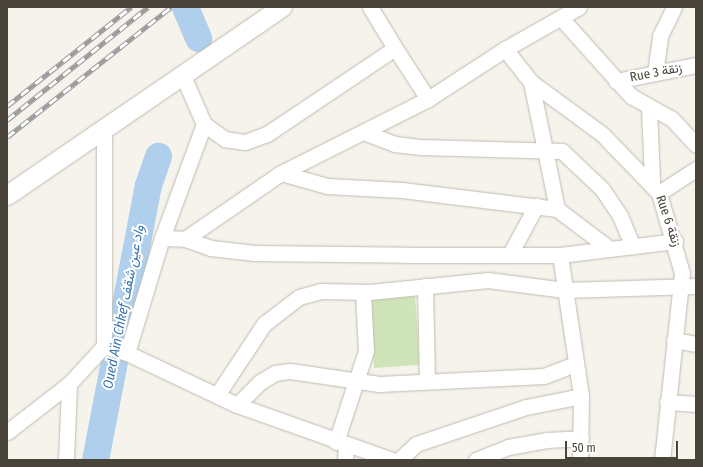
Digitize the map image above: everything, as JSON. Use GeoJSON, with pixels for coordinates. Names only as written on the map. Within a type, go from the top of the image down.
{"type":"FeatureCollection","features":[{"type":"Feature","properties":{"kind":"street"},"geometry":{"type":"LineString","coordinates":[[7,195],[282,7]]}},
{"type":"Feature","properties":{"kind":"street"},"geometry":{"type":"LineString","coordinates":[[370,7],[428,99]]}},
{"type":"Feature","properties":{"kind":"street"},"geometry":{"type":"LineString","coordinates":[[185,239],[281,173],[366,133],[428,99],[505,49],[579,7]]}},
{"type":"Feature","properties":{"kind":"street"},"geometry":{"type":"LineString","coordinates":[[655,73],[660,36],[674,7]]}},
{"type":"Feature","properties":{"kind":"street"},"geometry":{"type":"LineString","coordinates":[[561,18],[616,80],[649,108],[682,126],[696,145]]}},
{"type":"Feature","properties":{"kind":"street"},"geometry":{"type":"LineString","coordinates":[[183,76],[204,124],[225,138],[245,142],[266,134],[395,48]]}},
{"type":"Feature","properties":{"kind":"street","name":"Rue 6 زنقة"},"geometry":{"type":"LineString","coordinates":[[505,49],[531,82],[602,134],[656,187],[675,241],[682,273],[662,460]]}},
{"type":"Feature","properties":{"kind":"street","name":"Rue 3 زنقة"},"geometry":{"type":"LineString","coordinates":[[616,80],[696,66]]}},
{"type":"Feature","properties":{"kind":"street"},"geometry":{"type":"LineString","coordinates":[[531,82],[557,209]]}},
{"type":"Feature","properties":{"kind":"street"},"geometry":{"type":"LineString","coordinates":[[649,108],[656,187],[696,169]]}},
{"type":"Feature","properties":{"kind":"street"},"geometry":{"type":"LineString","coordinates":[[126,352],[162,238],[204,124]]}},
{"type":"Feature","properties":{"kind":"street"},"geometry":{"type":"LineString","coordinates":[[7,432],[69,384],[106,346],[104,130]]}},
{"type":"Feature","properties":{"kind":"street"},"geometry":{"type":"LineString","coordinates":[[366,133],[395,144],[421,147],[545,148],[562,151],[602,189],[620,216],[633,246]]}},
{"type":"Feature","properties":{"kind":"street"},"geometry":{"type":"LineString","coordinates":[[281,173],[327,186],[557,209],[606,246]]}},
{"type":"Feature","properties":{"kind":"street"},"geometry":{"type":"LineString","coordinates":[[510,254],[536,206]]}},
{"type":"Feature","properties":{"kind":"street"},"geometry":{"type":"LineString","coordinates":[[162,238],[185,239],[211,248],[255,253],[560,254],[606,246],[633,246],[675,241]]}},
{"type":"Feature","properties":{"kind":"street"},"geometry":{"type":"LineString","coordinates":[[560,254],[564,290],[581,396],[580,460]]}},
{"type":"Feature","properties":{"kind":"street"},"geometry":{"type":"LineString","coordinates":[[217,395],[243,352],[283,307],[299,297],[321,291],[363,292],[488,280],[564,290],[696,286]]}},
{"type":"Feature","properties":{"kind":"street"},"geometry":{"type":"LineString","coordinates":[[425,286],[427,379]]}},
{"type":"Feature","properties":{"kind":"street"},"geometry":{"type":"LineString","coordinates":[[343,449],[356,382],[366,351],[363,292]]}},
{"type":"Feature","properties":{"kind":"street"},"geometry":{"type":"LineString","coordinates":[[674,340],[696,344]]}},
{"type":"Feature","properties":{"kind":"street"},"geometry":{"type":"LineString","coordinates":[[106,346],[126,352],[237,405],[343,449],[392,460]]}},
{"type":"Feature","properties":{"kind":"street"},"geometry":{"type":"LineString","coordinates":[[237,405],[244,395],[275,373],[290,371],[356,382],[544,376],[576,364]]}},
{"type":"Feature","properties":{"kind":"street"},"geometry":{"type":"LineString","coordinates":[[66,460],[69,384]]}},
{"type":"Feature","properties":{"kind":"street"},"geometry":{"type":"LineString","coordinates":[[399,460],[416,444],[526,407],[581,396]]}},
{"type":"Feature","properties":{"kind":"street"},"geometry":{"type":"LineString","coordinates":[[667,402],[696,404]]}},
{"type":"Feature","properties":{"kind":"street"},"geometry":{"type":"LineString","coordinates":[[476,460],[508,446],[546,440],[581,438]]}},
{"type":"Feature","properties":{"kind":"green space"},"geometry":{"type":"Polygon","coordinates":[[[415,294],[420,365],[374,368],[369,297],[415,294]]]}},
{"type":"Feature","properties":{"kind":"waterway","name":"Oued Aïn Chkef واد عين شقف"},"geometry":{"type":"LineString","coordinates":[[185,7],[198,38]]}},
{"type":"Feature","properties":{"kind":"waterway","name":"Oued Aïn Chkef واد عين شقف"},"geometry":{"type":"LineString","coordinates":[[95,460],[148,185],[158,156]]}},
{"type":"Feature","properties":{"kind":"railway"},"geometry":{"type":"LineString","coordinates":[[7,106],[131,7]]}},
{"type":"Feature","properties":{"kind":"railway"},"geometry":{"type":"LineString","coordinates":[[7,120],[148,7]]}},
{"type":"Feature","properties":{"kind":"railway"},"geometry":{"type":"LineString","coordinates":[[7,137],[171,7]]}}]}
